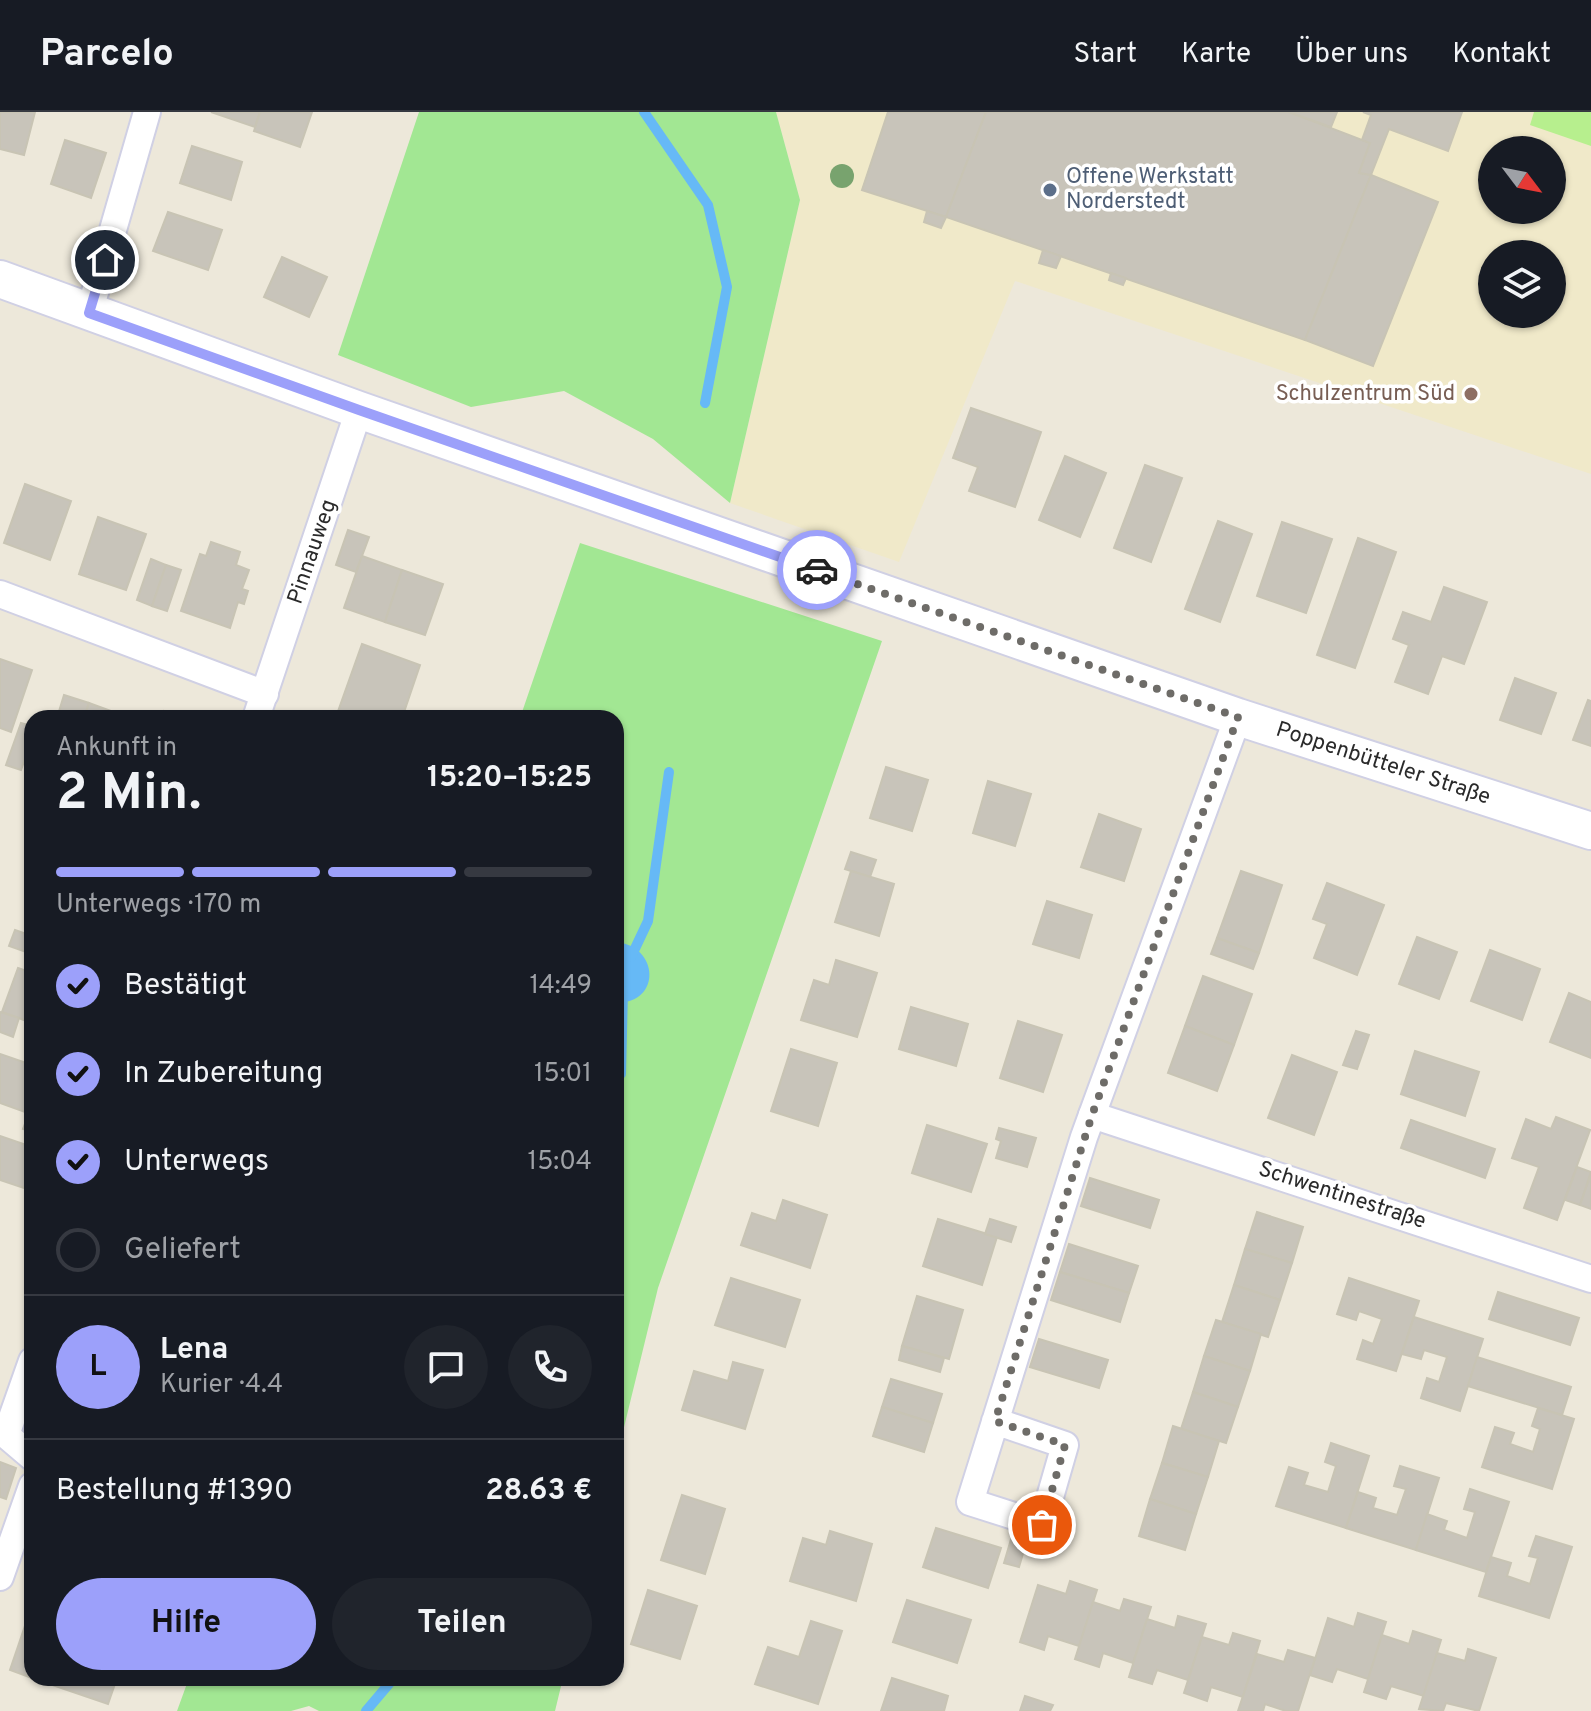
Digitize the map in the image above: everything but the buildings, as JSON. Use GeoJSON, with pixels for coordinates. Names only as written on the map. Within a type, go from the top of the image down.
{"type":"FeatureCollection","features":[{"type":"Feature","properties":{"kind":"main road","name":"Poppenbütteler Straße"},"geometry":{"type":"LineString","coordinates":[[0,279],[359,410],[1238,717],[1591,831]]}},
{"type":"Feature","properties":{"kind":"street"},"geometry":{"type":"LineString","coordinates":[[89,313],[147,112]]}},
{"type":"Feature","properties":{"kind":"street","name":"Pinnauweg"},"geometry":{"type":"LineString","coordinates":[[0,594],[260,706],[359,410]]}},
{"type":"Feature","properties":{"kind":"street"},"geometry":{"type":"LineString","coordinates":[[995,1421],[1092,1115],[1238,717]]}},
{"type":"Feature","properties":{"kind":"street","name":"Schwentinestraße"},"geometry":{"type":"LineString","coordinates":[[1092,1115],[1591,1279]]}},
{"type":"Feature","properties":{"kind":"street"},"geometry":{"type":"LineString","coordinates":[[24,1381],[3,1435],[24,1451]]}},
{"type":"Feature","properties":{"kind":"street"},"geometry":{"type":"LineString","coordinates":[[0,1577],[24,1509]]}},
{"type":"Feature","properties":{"kind":"shaded area","name":"Schulzentrum Süd"},"geometry":{"type":"Polygon","coordinates":[[[776,112],[1591,112],[1591,474],[1015,281],[899,562],[730,503],[800,200],[776,112]]]}},
{"type":"Feature","properties":{"kind":"green space"},"geometry":{"type":"Polygon","coordinates":[[[419,112],[776,112],[800,200],[730,503],[653,439],[564,391],[471,407],[338,355],[419,112]]]}},
{"type":"Feature","properties":{"kind":"green space"},"geometry":{"type":"Polygon","coordinates":[[[1534,112],[1591,112],[1591,146],[1566,136],[1530,125],[1534,112]]]}},
{"type":"Feature","properties":{"kind":"green space"},"geometry":{"type":"Polygon","coordinates":[[[580,543],[882,641],[658,1288],[624,1427],[624,710],[523,710],[580,543]]]}},
{"type":"Feature","properties":{"kind":"green space"},"geometry":{"type":"Polygon","coordinates":[[[186,1686],[561,1686],[555,1711],[319,1711],[309,1706],[291,1711],[177,1711],[186,1686]]]}},
{"type":"Feature","properties":{"kind":"water"},"geometry":{"type":"Polygon","coordinates":[[[624,944],[641,953],[649,974],[648,985],[631,1001],[624,1002],[624,944]]]}},
{"type":"Feature","properties":{"kind":"waterway"},"geometry":{"type":"LineString","coordinates":[[644,112],[708,205],[727,287],[705,403]]}},
{"type":"Feature","properties":{"kind":"waterway"},"geometry":{"type":"LineString","coordinates":[[631,957],[648,921],[669,772]]}},
{"type":"Feature","properties":{"kind":"waterway"},"geometry":{"type":"LineString","coordinates":[[366,1711],[387,1686]]}},
{"type":"Feature","properties":{"kind":"way so far"},"geometry":{"type":"LineString","coordinates":[[817,570],[1238,717],[1084,1137],[995,1421],[1065,1445],[1042,1525]]}},
{"type":"Feature","properties":{"kind":"place","name":"Offene Werkstatt Norderstedt"},"geometry":{"type":"Point","coordinates":[1050,190]}},
{"type":"Feature","properties":{"kind":"place","name":"Schulzentrum Süd"},"geometry":{"type":"Point","coordinates":[1471,394]}},
{"type":"Feature","properties":{"kind":"route"},"geometry":{"type":"LineString","coordinates":[[105,260],[89,313],[817,570]]}}]}
